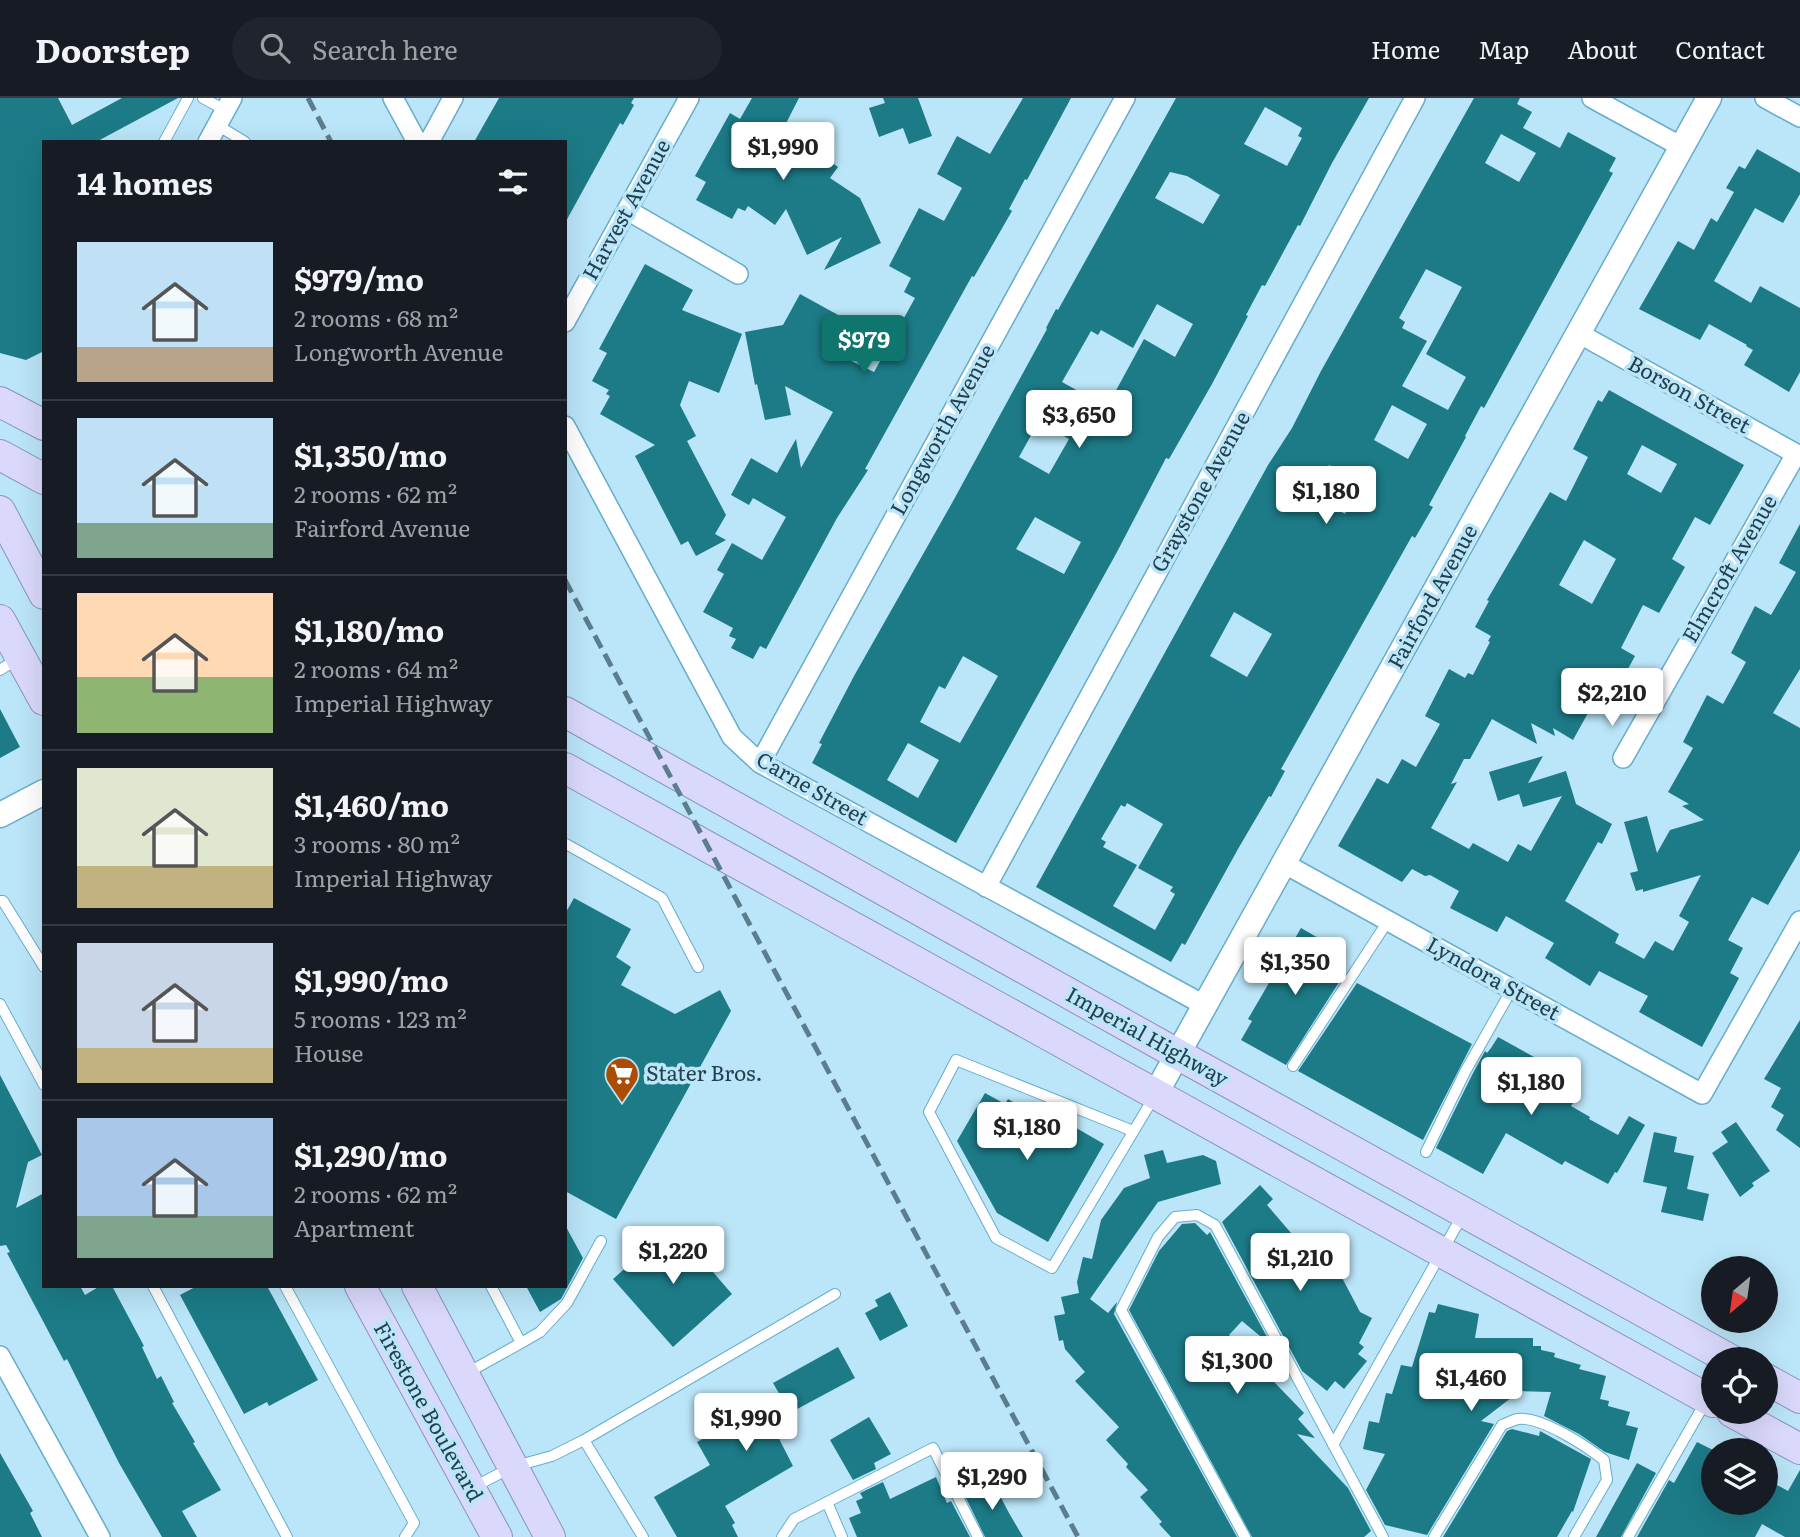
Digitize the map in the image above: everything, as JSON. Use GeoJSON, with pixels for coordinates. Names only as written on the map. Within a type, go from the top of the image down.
{"type":"FeatureCollection","features":[{"type":"Feature","properties":{"kind":"main road"},"geometry":{"type":"LineString","coordinates":[[0,402],[42,424]]}},
{"type":"Feature","properties":{"kind":"main road"},"geometry":{"type":"LineString","coordinates":[[0,455],[42,478]]}},
{"type":"Feature","properties":{"kind":"main road"},"geometry":{"type":"LineString","coordinates":[[0,511],[42,590]]}},
{"type":"Feature","properties":{"kind":"main road"},"geometry":{"type":"LineString","coordinates":[[0,620],[10,664],[42,698]]}},
{"type":"Feature","properties":{"kind":"main road","name":"Imperial Highway"},"geometry":{"type":"LineString","coordinates":[[567,713],[1708,1347]]}},
{"type":"Feature","properties":{"kind":"main road"},"geometry":{"type":"LineString","coordinates":[[567,769],[1155,1095],[1701,1391]]}},
{"type":"Feature","properties":{"kind":"main road","name":"Firestone Boulevard"},"geometry":{"type":"LineString","coordinates":[[361,1288],[497,1537]]}},
{"type":"Feature","properties":{"kind":"main road"},"geometry":{"type":"LineString","coordinates":[[417,1288],[550,1537]]}},
{"type":"Feature","properties":{"kind":"main road"},"geometry":{"type":"LineString","coordinates":[[1778,1386],[1800,1398]]}},
{"type":"Feature","properties":{"kind":"main road"},"geometry":{"type":"LineString","coordinates":[[1758,1424],[1800,1449]]}},
{"type":"Feature","properties":{"kind":"street"},"geometry":{"type":"LineString","coordinates":[[393,98],[416,140]]}},
{"type":"Feature","properties":{"kind":"street"},"geometry":{"type":"LineString","coordinates":[[430,140],[453,98]]}},
{"type":"Feature","properties":{"kind":"street","name":"Harvest Avenue"},"geometry":{"type":"LineString","coordinates":[[567,318],[689,98]]}},
{"type":"Feature","properties":{"kind":"street","name":"Longworth Avenue"},"geometry":{"type":"LineString","coordinates":[[760,763],[1125,98]]}},
{"type":"Feature","properties":{"kind":"street","name":"Graystone Avenue"},"geometry":{"type":"LineString","coordinates":[[986,887],[1415,98]]}},
{"type":"Feature","properties":{"kind":"street"},"geometry":{"type":"LineString","coordinates":[[1592,98],[1680,146]]}},
{"type":"Feature","properties":{"kind":"street","name":"Fairford Avenue"},"geometry":{"type":"LineString","coordinates":[[1155,1095],[1709,98]]}},
{"type":"Feature","properties":{"kind":"street"},"geometry":{"type":"LineString","coordinates":[[1765,98],[1800,117]]}},
{"type":"Feature","properties":{"kind":"street"},"geometry":{"type":"LineString","coordinates":[[628,210],[738,274]]}},
{"type":"Feature","properties":{"kind":"street","name":"Borson Street"},"geometry":{"type":"LineString","coordinates":[[1578,333],[1798,455]]}},
{"type":"Feature","properties":{"kind":"street","name":"Carne Street"},"geometry":{"type":"LineString","coordinates":[[567,430],[732,737],[760,763],[1206,1006]]}},
{"type":"Feature","properties":{"kind":"street","name":"Elmcroft Avenue"},"geometry":{"type":"LineString","coordinates":[[1623,758],[1798,455]]}},
{"type":"Feature","properties":{"kind":"street"},"geometry":{"type":"LineString","coordinates":[[0,815],[42,793]]}},
{"type":"Feature","properties":{"kind":"street","name":"Lyndora Street"},"geometry":{"type":"LineString","coordinates":[[1285,864],[1702,1094],[1800,922]]}},
{"type":"Feature","properties":{"kind":"street"},"geometry":{"type":"LineString","coordinates":[[0,1356],[100,1537]]}},
{"type":"Feature","properties":{"kind":"lane"},"geometry":{"type":"LineString","coordinates":[[165,140],[188,98]]}},
{"type":"Feature","properties":{"kind":"lane"},"geometry":{"type":"LineString","coordinates":[[203,98],[220,119],[243,140]]}},
{"type":"Feature","properties":{"kind":"lane"},"geometry":{"type":"LineString","coordinates":[[567,845],[662,898],[698,967]]}},
{"type":"Feature","properties":{"kind":"lane"},"geometry":{"type":"LineString","coordinates":[[0,901],[3,901],[42,964]]}},
{"type":"Feature","properties":{"kind":"lane"},"geometry":{"type":"LineString","coordinates":[[1293,1066],[1388,921]]}},
{"type":"Feature","properties":{"kind":"lane"},"geometry":{"type":"LineString","coordinates":[[1426,1152],[1465,1072],[1512,989]]}},
{"type":"Feature","properties":{"kind":"lane"},"geometry":{"type":"LineString","coordinates":[[0,1004],[42,1081]]}},
{"type":"Feature","properties":{"kind":"lane"},"geometry":{"type":"LineString","coordinates":[[1133,1131],[956,1060],[929,1112],[996,1238],[1052,1268],[1155,1095]]}},
{"type":"Feature","properties":{"kind":"lane"},"geometry":{"type":"LineString","coordinates":[[1333,1445],[1464,1212]]}},
{"type":"Feature","properties":{"kind":"lane"},"geometry":{"type":"LineString","coordinates":[[1245,1537],[1121,1310],[1158,1237],[1175,1217],[1197,1215],[1215,1225],[1382,1537]]}},
{"type":"Feature","properties":{"kind":"lane"},"geometry":{"type":"LineString","coordinates":[[464,1374],[540,1332],[567,1303],[601,1241]]}},
{"type":"Feature","properties":{"kind":"lane"},"geometry":{"type":"LineString","coordinates":[[154,1288],[287,1537]]}},
{"type":"Feature","properties":{"kind":"lane"},"geometry":{"type":"LineString","coordinates":[[286,1288],[414,1523],[405,1537]]}},
{"type":"Feature","properties":{"kind":"lane"},"geometry":{"type":"LineString","coordinates":[[492,1288],[521,1343]]}},
{"type":"Feature","properties":{"kind":"lane"},"geometry":{"type":"LineString","coordinates":[[470,1489],[512,1467],[552,1457],[584,1440],[835,1294]]}},
{"type":"Feature","properties":{"kind":"lane"},"geometry":{"type":"LineString","coordinates":[[1434,1537],[1502,1425],[1519,1419],[1536,1421],[1588,1447],[1604,1460],[1607,1480],[1574,1537]]}},
{"type":"Feature","properties":{"kind":"lane"},"geometry":{"type":"LineString","coordinates":[[1628,1537],[1701,1424]]}},
{"type":"Feature","properties":{"kind":"lane"},"geometry":{"type":"LineString","coordinates":[[584,1440],[643,1537]]}},
{"type":"Feature","properties":{"kind":"lane"},"geometry":{"type":"LineString","coordinates":[[782,1537],[794,1519],[933,1448],[978,1537]]}},
{"type":"Feature","properties":{"kind":"lane"},"geometry":{"type":"LineString","coordinates":[[827,1502],[842,1537]]}},
{"type":"Feature","properties":{"kind":"building"},"geometry":{"type":"Polygon","coordinates":[[[0,98],[58,98],[72,125],[122,98],[178,98],[100,140],[42,140],[42,352],[26,360],[0,353],[0,98]]]}},
{"type":"Feature","properties":{"kind":"building"},"geometry":{"type":"Polygon","coordinates":[[[499,98],[634,98],[631,103],[634,105],[623,125],[620,123],[567,219],[567,140],[475,140],[499,98]]]}},
{"type":"Feature","properties":{"kind":"building"},"geometry":{"type":"Polygon","coordinates":[[[752,98],[799,98],[778,139],[815,158],[818,153],[838,167],[830,178],[860,198],[881,243],[824,270],[842,237],[807,255],[786,209],[775,225],[748,206],[745,211],[738,208],[732,219],[696,200],[706,182],[695,176],[730,113],[740,119],[752,98]]]}},
{"type":"Feature","properties":{"kind":"building"},"geometry":{"type":"Polygon","coordinates":[[[883,98],[918,98],[932,136],[909,144],[903,128],[879,137],[869,108],[885,103],[883,98]]]}},
{"type":"Feature","properties":{"kind":"building"},"geometry":{"type":"Polygon","coordinates":[[[1023,98],[1071,98],[1009,209],[1012,211],[974,277],[972,276],[865,469],[868,470],[837,518],[766,649],[760,646],[753,659],[731,648],[736,639],[729,636],[733,628],[703,612],[724,574],[717,570],[732,543],[762,560],[786,517],[753,498],[749,505],[731,495],[751,458],[777,473],[796,439],[801,468],[833,412],[785,386],[791,415],[765,420],[745,332],[783,325],[800,294],[849,321],[843,333],[853,339],[843,357],[874,372],[915,298],[904,292],[911,278],[889,266],[919,208],[944,221],[962,188],[937,174],[957,136],[990,154],[1023,98]]]}},
{"type":"Feature","properties":{"kind":"building"},"geometry":{"type":"Polygon","coordinates":[[[1176,98],[1369,98],[1300,226],[1298,225],[1265,286],[1262,285],[1212,384],[1169,459],[1166,458],[956,843],[812,763],[822,744],[819,743],[854,676],[952,503],[1056,309],[1058,310],[1176,98]],[[1265,107],[1244,144],[1287,166],[1302,138],[1298,136],[1302,128],[1265,107]],[[1170,172],[1155,198],[1203,224],[1220,195],[1187,176],[1170,172]],[[1157,304],[1133,348],[1101,330],[1098,335],[1091,331],[1062,382],[1107,407],[1144,339],[1175,357],[1193,324],[1157,304]],[[1039,421],[1019,457],[1049,474],[1069,439],[1039,421]],[[1035,517],[1016,549],[1064,574],[1081,542],[1035,517]],[[963,656],[945,689],[939,686],[920,722],[960,743],[998,676],[963,656]],[[908,743],[887,780],[918,798],[939,760],[908,743]]]}},
{"type":"Feature","properties":{"kind":"building"},"geometry":{"type":"Polygon","coordinates":[[[1474,98],[1520,98],[1517,104],[1532,112],[1523,128],[1560,148],[1568,132],[1616,158],[1609,171],[1613,173],[1484,408],[1481,406],[1465,436],[1429,505],[1433,507],[1415,538],[1412,536],[1281,769],[1285,771],[1271,797],[1269,796],[1238,849],[1185,945],[1182,943],[1171,962],[1036,887],[1268,465],[1292,428],[1321,371],[1474,98]],[[1501,134],[1485,163],[1519,182],[1536,153],[1501,134]],[[1426,269],[1399,318],[1405,322],[1402,328],[1427,341],[1402,386],[1448,410],[1466,377],[1426,354],[1462,287],[1426,269]],[[1392,405],[1374,440],[1408,459],[1427,424],[1392,405]],[[1329,465],[1312,496],[1345,514],[1362,483],[1329,465]],[[1234,612],[1210,656],[1247,677],[1272,634],[1234,612]],[[1127,803],[1125,807],[1121,805],[1101,839],[1106,842],[1103,847],[1137,865],[1113,906],[1155,930],[1175,894],[1170,891],[1173,887],[1138,868],[1163,824],[1127,803]]]}},
{"type":"Feature","properties":{"kind":"building"},"geometry":{"type":"Polygon","coordinates":[[[1757,149],[1800,173],[1800,194],[1783,223],[1755,208],[1714,281],[1751,303],[1760,286],[1800,308],[1800,372],[1789,392],[1744,365],[1753,350],[1747,345],[1709,324],[1700,340],[1639,309],[1678,241],[1694,250],[1711,218],[1717,222],[1734,192],[1726,188],[1739,166],[1745,169],[1757,149]]]}},
{"type":"Feature","properties":{"kind":"building"},"geometry":{"type":"Polygon","coordinates":[[[645,264],[693,290],[682,310],[742,334],[719,393],[689,381],[680,405],[696,436],[687,441],[726,515],[715,534],[726,540],[696,556],[688,541],[681,545],[635,456],[655,445],[600,414],[610,396],[606,394],[609,390],[592,381],[607,353],[599,349],[645,264]]]}},
{"type":"Feature","properties":{"kind":"building"},"geometry":{"type":"Polygon","coordinates":[[[1609,390],[1744,465],[1710,525],[1695,517],[1672,559],[1685,567],[1659,613],[1643,605],[1621,648],[1635,656],[1610,702],[1598,695],[1573,740],[1553,728],[1555,736],[1531,723],[1537,744],[1492,719],[1470,759],[1464,759],[1451,784],[1457,782],[1431,828],[1469,849],[1473,843],[1508,862],[1518,844],[1531,851],[1562,796],[1523,807],[1519,794],[1498,801],[1489,772],[1543,756],[1528,783],[1566,771],[1576,804],[1612,824],[1602,844],[1598,842],[1565,901],[1619,934],[1615,943],[1644,959],[1655,941],[1673,951],[1689,922],[1679,916],[1701,875],[1643,892],[1643,889],[1636,891],[1630,873],[1638,871],[1624,822],[1647,816],[1657,853],[1670,830],[1704,820],[1682,806],[1689,804],[1668,792],[1693,748],[1683,742],[1707,695],[1723,704],[1746,662],[1731,653],[1755,606],[1771,615],[1796,572],[1779,563],[1800,524],[1800,669],[1773,713],[1800,728],[1800,850],[1768,905],[1752,897],[1728,940],[1743,948],[1730,973],[1739,978],[1702,1047],[1639,1012],[1648,996],[1599,971],[1590,986],[1545,958],[1554,943],[1506,916],[1497,932],[1450,908],[1459,891],[1430,875],[1425,876],[1412,869],[1402,882],[1338,846],[1377,778],[1388,784],[1402,759],[1416,767],[1440,724],[1425,716],[1449,669],[1465,678],[1468,673],[1473,675],[1490,642],[1488,641],[1491,636],[1475,627],[1489,601],[1487,600],[1550,492],[1566,501],[1588,457],[1573,449],[1598,400],[1602,402],[1609,390]],[[1642,445],[1627,474],[1661,493],[1677,464],[1642,445]],[[1584,540],[1559,585],[1592,604],[1616,559],[1584,540]]]}},
{"type":"Feature","properties":{"kind":"building"},"geometry":{"type":"Polygon","coordinates":[[[0,709],[20,747],[0,758],[0,709]]]}},
{"type":"Feature","properties":{"kind":"building","name":"Stater Bros."},"geometry":{"type":"Polygon","coordinates":[[[574,898],[631,929],[616,957],[631,967],[621,985],[675,1014],[720,990],[731,1011],[616,1219],[567,1192],[567,910],[574,898]]]}},
{"type":"Feature","properties":{"kind":"building"},"geometry":{"type":"Polygon","coordinates":[[[1301,928],[1346,954],[1337,972],[1343,976],[1286,1065],[1241,1040],[1252,1021],[1248,1019],[1301,928]]]}},
{"type":"Feature","properties":{"kind":"building"},"geometry":{"type":"Polygon","coordinates":[[[1357,983],[1472,1044],[1423,1140],[1298,1071],[1357,983]]]}},
{"type":"Feature","properties":{"kind":"building"},"geometry":{"type":"Polygon","coordinates":[[[1800,1020],[1800,1148],[1776,1130],[1784,1115],[1771,1107],[1781,1088],[1764,1079],[1800,1020]]]}},
{"type":"Feature","properties":{"kind":"building"},"geometry":{"type":"Polygon","coordinates":[[[1498,1037],[1543,1062],[1540,1066],[1581,1090],[1571,1106],[1590,1117],[1589,1119],[1618,1135],[1629,1116],[1645,1125],[1608,1184],[1565,1161],[1562,1165],[1506,1133],[1483,1174],[1436,1148],[1485,1051],[1487,1053],[1498,1037]]]}},
{"type":"Feature","properties":{"kind":"building"},"geometry":{"type":"Polygon","coordinates":[[[0,1075],[42,1155],[28,1162],[16,1208],[42,1194],[42,1288],[81,1288],[85,1295],[97,1288],[113,1288],[144,1346],[142,1347],[157,1379],[161,1376],[174,1402],[172,1403],[195,1442],[193,1443],[221,1490],[182,1511],[197,1537],[162,1537],[119,1463],[67,1359],[64,1361],[7,1253],[10,1252],[6,1245],[0,1246],[0,1075]]]}},
{"type":"Feature","properties":{"kind":"building"},"geometry":{"type":"Polygon","coordinates":[[[985,1093],[1005,1104],[1008,1099],[1028,1111],[1031,1106],[1050,1118],[1052,1114],[1104,1144],[1048,1242],[997,1213],[957,1141],[985,1093]]]}},
{"type":"Feature","properties":{"kind":"building"},"geometry":{"type":"Polygon","coordinates":[[[1736,1122],[1770,1171],[1752,1183],[1754,1186],[1740,1197],[1712,1153],[1728,1142],[1721,1132],[1736,1122]]]}},
{"type":"Feature","properties":{"kind":"building"},"geometry":{"type":"Polygon","coordinates":[[[1654,1132],[1677,1137],[1674,1152],[1694,1156],[1687,1189],[1709,1194],[1703,1221],[1661,1212],[1667,1187],[1643,1182],[1654,1132]]]}},
{"type":"Feature","properties":{"kind":"building"},"geometry":{"type":"Polygon","coordinates":[[[1163,1150],[1167,1163],[1203,1155],[1216,1161],[1221,1184],[1158,1202],[1090,1299],[1108,1313],[1117,1302],[1114,1314],[1237,1537],[1171,1537],[1159,1524],[1162,1522],[1140,1497],[1148,1490],[1106,1440],[1119,1427],[1075,1381],[1085,1372],[1065,1349],[1063,1340],[1059,1341],[1054,1316],[1065,1314],[1061,1297],[1079,1293],[1077,1282],[1083,1257],[1092,1259],[1101,1220],[1124,1188],[1150,1178],[1144,1155],[1163,1150]]]}},
{"type":"Feature","properties":{"kind":"building"},"geometry":{"type":"Polygon","coordinates":[[[1260,1185],[1273,1199],[1267,1205],[1297,1240],[1310,1252],[1313,1245],[1318,1256],[1328,1251],[1360,1312],[1372,1318],[1359,1343],[1364,1347],[1358,1354],[1367,1361],[1344,1389],[1335,1381],[1327,1391],[1302,1371],[1222,1222],[1260,1185]]]}},
{"type":"Feature","properties":{"kind":"building"},"geometry":{"type":"Polygon","coordinates":[[[1195,1223],[1207,1235],[1210,1232],[1272,1346],[1242,1321],[1229,1335],[1304,1413],[1298,1419],[1315,1438],[1297,1434],[1348,1488],[1371,1531],[1364,1537],[1252,1537],[1129,1310],[1159,1251],[1182,1224],[1195,1223]]]}},
{"type":"Feature","properties":{"kind":"building"},"geometry":{"type":"Polygon","coordinates":[[[673,1226],[732,1294],[673,1347],[613,1279],[673,1226]]]}},
{"type":"Feature","properties":{"kind":"building"},"geometry":{"type":"Polygon","coordinates":[[[567,1229],[583,1258],[567,1288],[567,1229]]]}},
{"type":"Feature","properties":{"kind":"building"},"geometry":{"type":"Polygon","coordinates":[[[193,1288],[268,1288],[318,1380],[269,1406],[267,1402],[244,1414],[180,1295],[193,1288]]]}},
{"type":"Feature","properties":{"kind":"building"},"geometry":{"type":"Polygon","coordinates":[[[527,1288],[567,1288],[561,1299],[540,1312],[527,1288]]]}},
{"type":"Feature","properties":{"kind":"building"},"geometry":{"type":"Polygon","coordinates":[[[890,1292],[908,1326],[880,1341],[865,1313],[878,1306],[875,1300],[890,1292]]]}},
{"type":"Feature","properties":{"kind":"building"},"geometry":{"type":"Polygon","coordinates":[[[1438,1304],[1479,1314],[1475,1338],[1533,1338],[1533,1346],[1541,1346],[1541,1350],[1555,1353],[1554,1357],[1581,1365],[1579,1369],[1606,1376],[1600,1399],[1609,1401],[1608,1406],[1630,1412],[1626,1425],[1638,1428],[1629,1460],[1605,1452],[1579,1434],[1544,1416],[1551,1392],[1520,1391],[1481,1421],[1494,1424],[1427,1535],[1385,1525],[1366,1490],[1385,1454],[1363,1449],[1369,1421],[1379,1423],[1386,1393],[1392,1394],[1401,1365],[1412,1367],[1429,1312],[1435,1313],[1438,1304]]]}},
{"type":"Feature","properties":{"kind":"building"},"geometry":{"type":"Polygon","coordinates":[[[838,1347],[855,1378],[771,1423],[793,1466],[725,1506],[735,1523],[732,1525],[738,1537],[677,1537],[654,1497],[710,1465],[697,1442],[780,1395],[773,1383],[838,1347]]]}},
{"type":"Feature","properties":{"kind":"building"},"geometry":{"type":"Polygon","coordinates":[[[869,1417],[891,1454],[874,1463],[876,1469],[853,1480],[830,1440],[869,1417]]]}},
{"type":"Feature","properties":{"kind":"building"},"geometry":{"type":"Polygon","coordinates":[[[1512,1429],[1539,1436],[1540,1431],[1591,1459],[1573,1512],[1557,1537],[1443,1537],[1507,1431],[1512,1429]]]}},
{"type":"Feature","properties":{"kind":"building"},"geometry":{"type":"Polygon","coordinates":[[[1697,1442],[1701,1444],[1701,1515],[1778,1515],[1778,1486],[1788,1491],[1800,1470],[1800,1537],[1785,1537],[1762,1524],[1755,1537],[1637,1537],[1669,1480],[1674,1483],[1697,1442]]]}},
{"type":"Feature","properties":{"kind":"building"},"geometry":{"type":"Polygon","coordinates":[[[0,1453],[33,1511],[30,1513],[42,1537],[0,1537],[0,1453]]]}},
{"type":"Feature","properties":{"kind":"building"},"geometry":{"type":"Polygon","coordinates":[[[1637,1463],[1656,1473],[1621,1537],[1596,1537],[1637,1463]]]}},
{"type":"Feature","properties":{"kind":"building"},"geometry":{"type":"Polygon","coordinates":[[[936,1477],[947,1503],[951,1501],[970,1537],[857,1537],[849,1518],[861,1513],[856,1501],[863,1498],[860,1493],[883,1482],[890,1499],[936,1477]]]}},
{"type":"Feature","properties":{"kind":"building"},"geometry":{"type":"Polygon","coordinates":[[[991,1479],[1023,1537],[985,1537],[964,1494],[991,1479]]]}},
{"type":"Feature","properties":{"kind":"railway"},"geometry":{"type":"LineString","coordinates":[[308,98],[330,140]]}},
{"type":"Feature","properties":{"kind":"railway"},"geometry":{"type":"LineString","coordinates":[[567,584],[1078,1537]]}},
{"type":"Feature","properties":{"kind":"place","name":"Stater Bros."},"geometry":{"type":"Point","coordinates":[622,1104]}}]}
